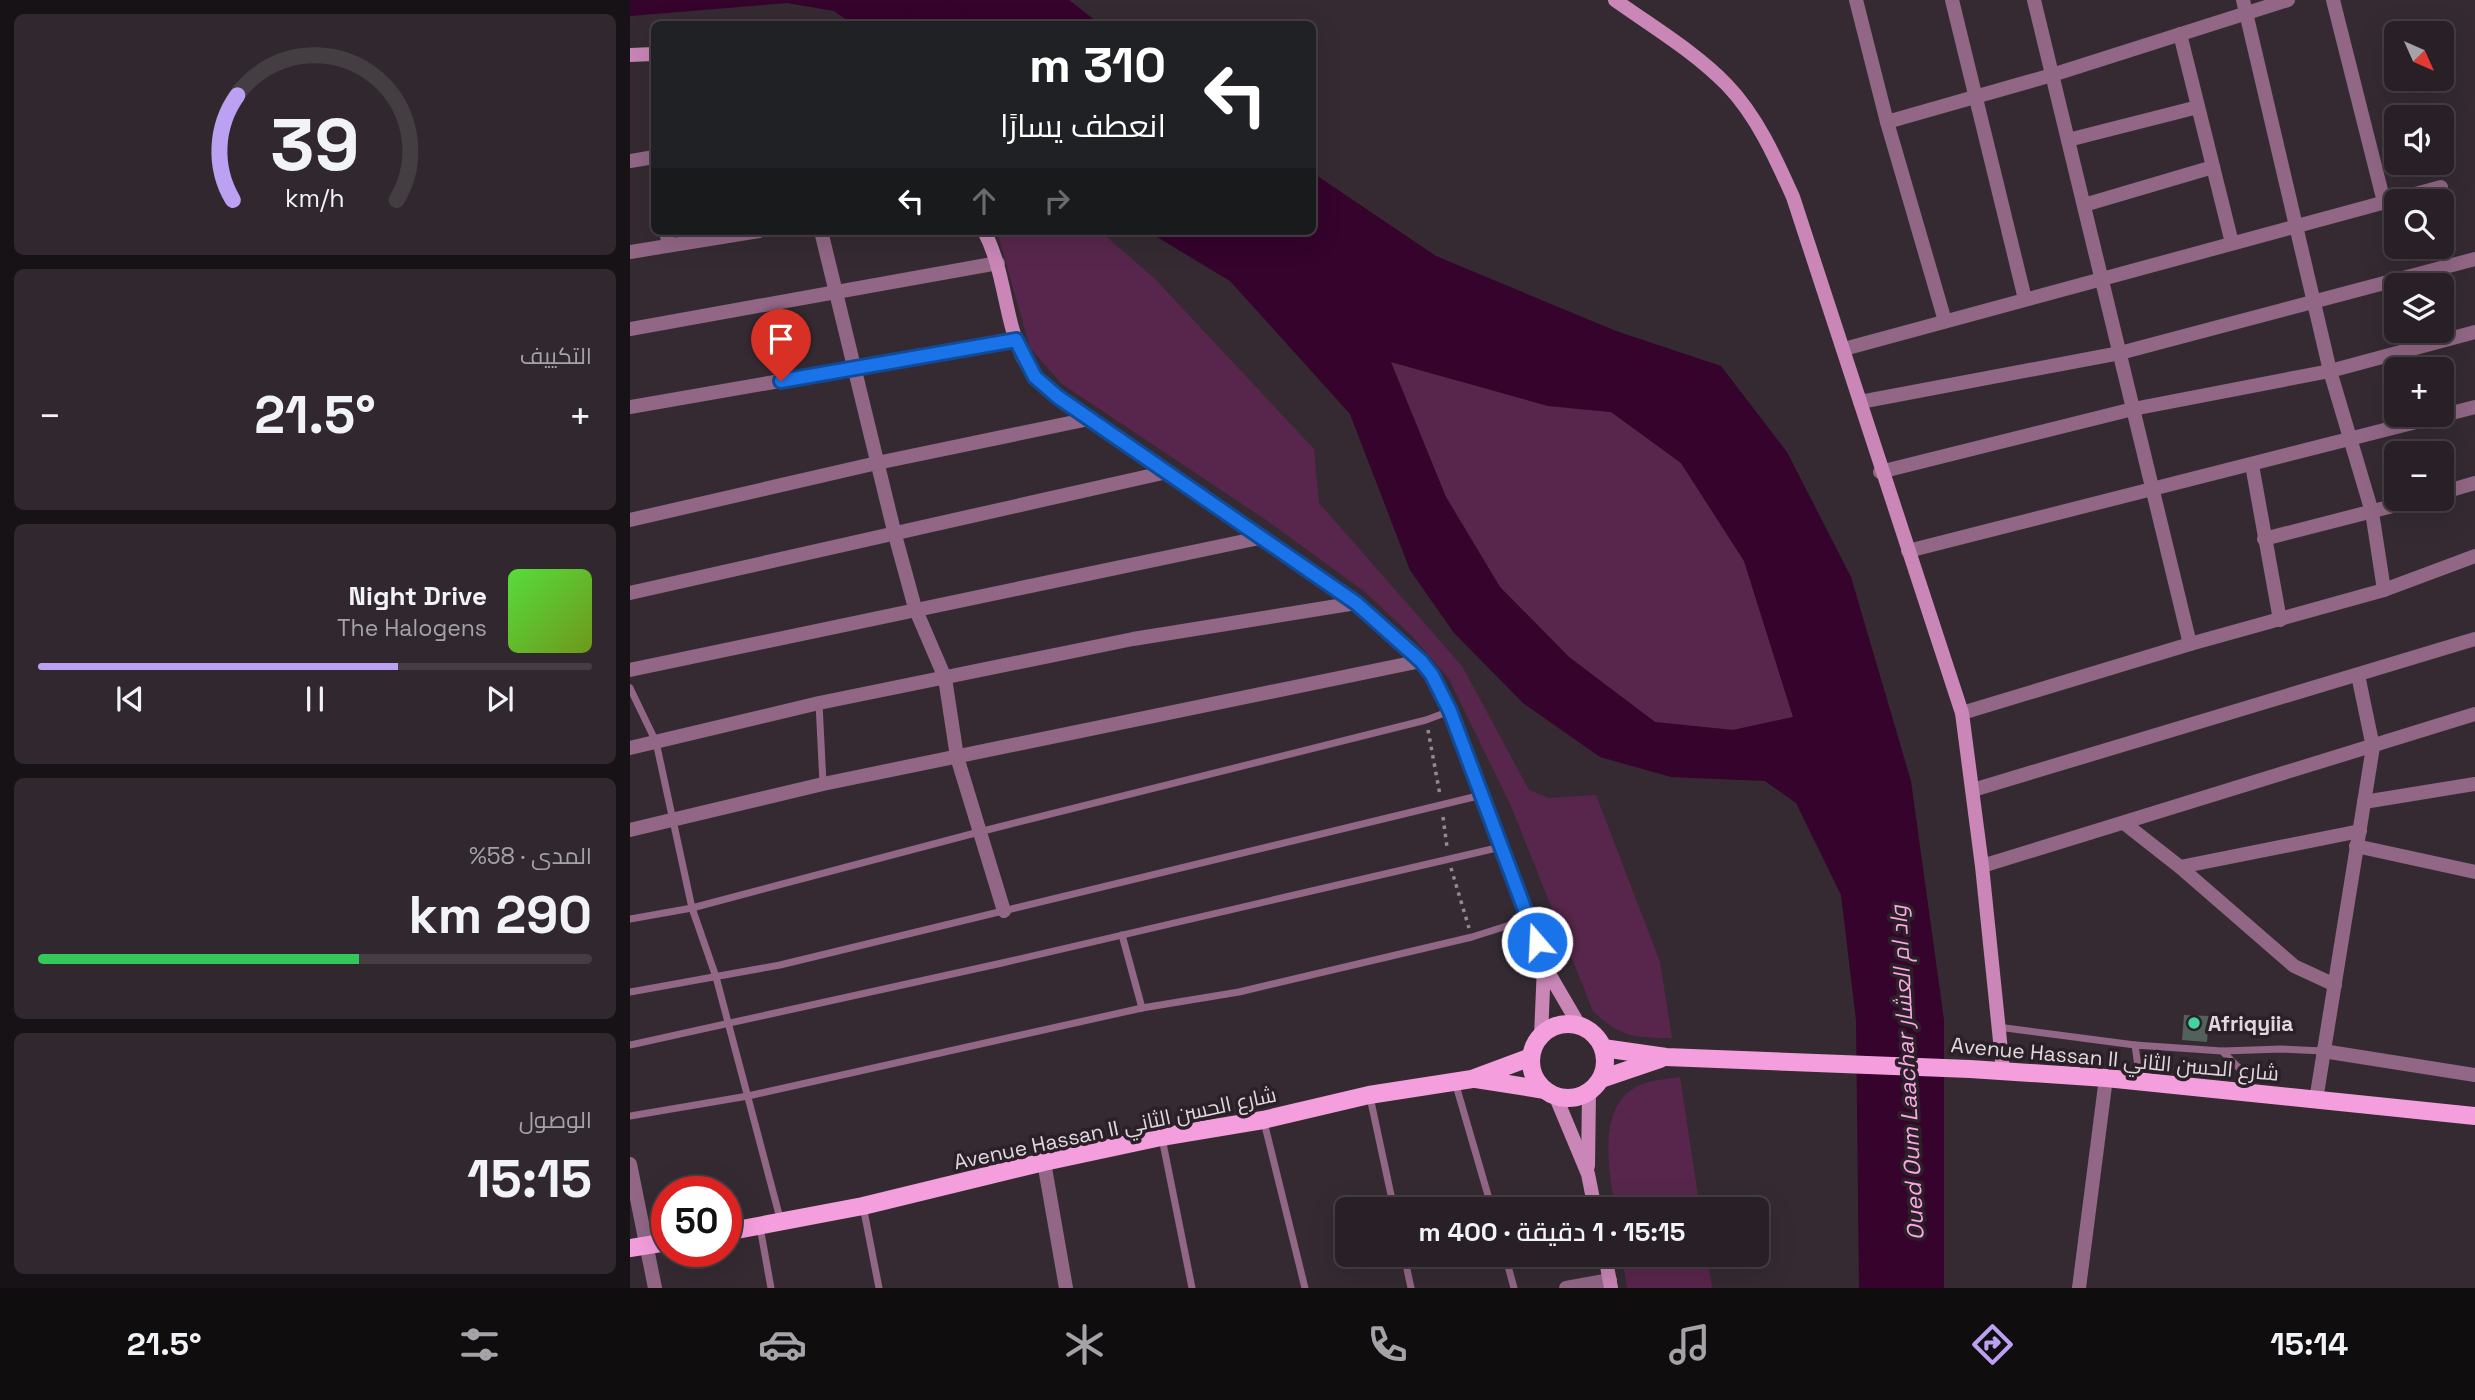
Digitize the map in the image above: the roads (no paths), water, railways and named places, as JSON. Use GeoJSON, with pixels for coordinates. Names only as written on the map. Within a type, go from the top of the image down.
{"type":"FeatureCollection","features":[{"type":"Feature","properties":{"kind":"main road"},"geometry":{"type":"LineString","coordinates":[[1615,0],[1702,62],[1729,87],[1774,156],[1793,197],[1844,349],[1880,471],[1962,713],[1982,866],[2003,1070]]}},
{"type":"Feature","properties":{"kind":"main road"},"geometry":{"type":"LineString","coordinates":[[630,55],[651,54]]}},
{"type":"Feature","properties":{"kind":"main road"},"geometry":{"type":"LineString","coordinates":[[987,235],[998,264],[1016,340],[1035,377],[1089,419],[1264,537],[1356,603],[1421,661],[1432,675],[1450,711],[1483,794],[1544,965],[1579,1025]]}},
{"type":"Feature","properties":{"kind":"main road"},"geometry":{"type":"LineString","coordinates":[[1544,965],[1541,1036],[1531,1057],[1534,1075],[1550,1093],[1588,1174],[1593,1197]]}},
{"type":"Feature","properties":{"kind":"main road"},"geometry":{"type":"LineString","coordinates":[[1541,1036],[1558,1025],[1579,1025],[1589,1030],[1603,1048],[1605,1063],[1595,1085],[1588,1174]]}},
{"type":"Feature","properties":{"kind":"main road","name":"Avenue Hassan II شارع الحسن الثاني"},"geometry":{"type":"LineString","coordinates":[[1603,1048],[1666,1057],[2003,1070],[2106,1078],[2475,1116]]}},
{"type":"Feature","properties":{"kind":"main road","name":"Avenue Hassan II شارع الحسن الثاني"},"geometry":{"type":"LineString","coordinates":[[742,1229],[863,1206],[1044,1161],[1263,1120],[1369,1095],[1464,1080],[1531,1057]]}},
{"type":"Feature","properties":{"kind":"main road","name":"Avenue Hassan II شارع الحسن الثاني"},"geometry":{"type":"LineString","coordinates":[[1464,1080],[1572,1098],[1595,1085],[1666,1057]]}},
{"type":"Feature","properties":{"kind":"main road"},"geometry":{"type":"LineString","coordinates":[[630,1248],[651,1245]]}},
{"type":"Feature","properties":{"kind":"street"},"geometry":{"type":"LineString","coordinates":[[1857,0],[1887,122],[1945,321]]}},
{"type":"Feature","properties":{"kind":"street"},"geometry":{"type":"LineString","coordinates":[[1952,0],[1973,98],[2025,299]]}},
{"type":"Feature","properties":{"kind":"street"},"geometry":{"type":"LineString","coordinates":[[2034,0],[2190,643]]}},
{"type":"Feature","properties":{"kind":"street"},"geometry":{"type":"LineString","coordinates":[[1887,122],[2052,75],[2180,34],[2245,7],[2288,0]]}},
{"type":"Feature","properties":{"kind":"street"},"geometry":{"type":"LineString","coordinates":[[1844,349],[2384,202],[2333,0]]}},
{"type":"Feature","properties":{"kind":"street"},"geometry":{"type":"LineString","coordinates":[[2245,7],[2330,371],[2372,512],[2385,590]]}},
{"type":"Feature","properties":{"kind":"street"},"geometry":{"type":"LineString","coordinates":[[2180,34],[2232,243]]}},
{"type":"Feature","properties":{"kind":"street"},"geometry":{"type":"LineString","coordinates":[[2068,140],[2198,107]]}},
{"type":"Feature","properties":{"kind":"street"},"geometry":{"type":"LineString","coordinates":[[630,161],[651,161]]}},
{"type":"Feature","properties":{"kind":"street"},"geometry":{"type":"LineString","coordinates":[[2084,205],[2213,167]]}},
{"type":"Feature","properties":{"kind":"street"},"geometry":{"type":"LineString","coordinates":[[2433,189],[2441,187]]}},
{"type":"Feature","properties":{"kind":"street"},"geometry":{"type":"LineString","coordinates":[[630,252],[667,238],[706,235]]}},
{"type":"Feature","properties":{"kind":"street"},"geometry":{"type":"LineString","coordinates":[[822,235],[895,535],[915,608],[945,678],[957,757],[1004,911]]}},
{"type":"Feature","properties":{"kind":"street"},"geometry":{"type":"LineString","coordinates":[[1860,402],[2120,352],[2475,259]]}},
{"type":"Feature","properties":{"kind":"street"},"geometry":{"type":"LineString","coordinates":[[630,329],[998,264]]}},
{"type":"Feature","properties":{"kind":"street"},"geometry":{"type":"LineString","coordinates":[[1880,471],[2133,409],[2330,371],[2475,332]]}},
{"type":"Feature","properties":{"kind":"street"},"geometry":{"type":"LineString","coordinates":[[630,407],[1016,340]]}},
{"type":"Feature","properties":{"kind":"street"},"geometry":{"type":"LineString","coordinates":[[1908,551],[2153,491],[2475,407]]}},
{"type":"Feature","properties":{"kind":"street"},"geometry":{"type":"LineString","coordinates":[[630,520],[877,463],[1089,419]]}},
{"type":"Feature","properties":{"kind":"street"},"geometry":{"type":"LineString","coordinates":[[2252,465],[2280,620]]}},
{"type":"Feature","properties":{"kind":"street"},"geometry":{"type":"LineString","coordinates":[[630,593],[1167,472]]}},
{"type":"Feature","properties":{"kind":"street"},"geometry":{"type":"LineString","coordinates":[[2454,489],[2475,483]]}},
{"type":"Feature","properties":{"kind":"street"},"geometry":{"type":"LineString","coordinates":[[2264,539],[2384,509]]}},
{"type":"Feature","properties":{"kind":"street"},"geometry":{"type":"LineString","coordinates":[[630,670],[915,608],[1264,537]]}},
{"type":"Feature","properties":{"kind":"street"},"geometry":{"type":"LineString","coordinates":[[1962,713],[2190,643],[2385,590],[2475,556]]}},
{"type":"Feature","properties":{"kind":"street"},"geometry":{"type":"LineString","coordinates":[[630,748],[819,703],[1133,639],[1356,603]]}},
{"type":"Feature","properties":{"kind":"street"},"geometry":{"type":"LineString","coordinates":[[1973,790],[2475,639]]}},
{"type":"Feature","properties":{"kind":"street"},"geometry":{"type":"LineString","coordinates":[[630,830],[823,784],[1421,661]]}},
{"type":"Feature","properties":{"kind":"street"},"geometry":{"type":"LineString","coordinates":[[2316,1100],[2373,747],[2358,675]]}},
{"type":"Feature","properties":{"kind":"street"},"geometry":{"type":"LineString","coordinates":[[1982,866],[2475,714]]}},
{"type":"Feature","properties":{"kind":"street"},"geometry":{"type":"LineString","coordinates":[[2364,802],[2475,784]]}},
{"type":"Feature","properties":{"kind":"street"},"geometry":{"type":"LineString","coordinates":[[2124,823],[2180,867],[2294,966],[2335,985]]}},
{"type":"Feature","properties":{"kind":"street"},"geometry":{"type":"LineString","coordinates":[[2180,867],[2358,839],[2475,872]]}},
{"type":"Feature","properties":{"kind":"street"},"geometry":{"type":"LineString","coordinates":[[2322,1051],[2475,1075]]}},
{"type":"Feature","properties":{"kind":"street"},"geometry":{"type":"LineString","coordinates":[[2079,1288],[2106,1078]]}},
{"type":"Feature","properties":{"kind":"street"},"geometry":{"type":"LineString","coordinates":[[1044,1161],[1066,1288]]}},
{"type":"Feature","properties":{"kind":"street"},"geometry":{"type":"LineString","coordinates":[[630,1164],[655,1288]]}},
{"type":"Feature","properties":{"kind":"street"},"geometry":{"type":"LineString","coordinates":[[1566,1288],[1610,1284]]}},
{"type":"Feature","properties":{"kind":"lane"},"geometry":{"type":"LineString","coordinates":[[630,688],[656,742],[692,908],[716,977],[781,1222]]}},
{"type":"Feature","properties":{"kind":"lane"},"geometry":{"type":"LineString","coordinates":[[819,703],[823,784]]}},
{"type":"Feature","properties":{"kind":"lane"},"geometry":{"type":"LineString","coordinates":[[630,919],[692,908],[979,832],[1426,720],[1450,711]]}},
{"type":"Feature","properties":{"kind":"lane"},"geometry":{"type":"LineString","coordinates":[[630,992],[780,965],[1483,794]]}},
{"type":"Feature","properties":{"kind":"lane"},"geometry":{"type":"LineString","coordinates":[[630,1045],[1502,847]]}},
{"type":"Feature","properties":{"kind":"lane"},"geometry":{"type":"LineString","coordinates":[[630,1115],[748,1096],[1142,1008],[1239,992],[1472,937],[1529,919]]}},
{"type":"Feature","properties":{"kind":"lane"},"geometry":{"type":"LineString","coordinates":[[1122,935],[1142,1008]]}},
{"type":"Feature","properties":{"kind":"lane"},"geometry":{"type":"LineString","coordinates":[[1998,1027],[2135,1045],[2222,1051],[2322,1051]]}},
{"type":"Feature","properties":{"kind":"lane"},"geometry":{"type":"LineString","coordinates":[[2135,1045],[2140,1082]]}},
{"type":"Feature","properties":{"kind":"lane"},"geometry":{"type":"LineString","coordinates":[[2222,1051],[2239,1068],[2255,1094]]}},
{"type":"Feature","properties":{"kind":"lane"},"geometry":{"type":"LineString","coordinates":[[1464,1080],[1489,1197]]}},
{"type":"Feature","properties":{"kind":"lane"},"geometry":{"type":"LineString","coordinates":[[1369,1095],[1391,1197]]}},
{"type":"Feature","properties":{"kind":"lane"},"geometry":{"type":"LineString","coordinates":[[1263,1120],[1305,1288]]}},
{"type":"Feature","properties":{"kind":"lane"},"geometry":{"type":"LineString","coordinates":[[1161,1137],[1192,1288]]}},
{"type":"Feature","properties":{"kind":"lane"},"geometry":{"type":"LineString","coordinates":[[863,1206],[880,1288]]}},
{"type":"Feature","properties":{"kind":"lane"},"geometry":{"type":"LineString","coordinates":[[760,1226],[771,1288]]}},
{"type":"Feature","properties":{"kind":"lane"},"geometry":{"type":"LineString","coordinates":[[1407,1267],[1411,1288]]}},
{"type":"Feature","properties":{"kind":"lane"},"geometry":{"type":"LineString","coordinates":[[1508,1267],[1514,1288]]}},
{"type":"Feature","properties":{"kind":"water"},"geometry":{"type":"Polygon","coordinates":[[[630,0],[908,0],[943,18],[925,0],[1069,0],[1096,21],[848,21],[834,11],[787,3],[630,16],[630,0]]]}},
{"type":"Feature","properties":{"kind":"water"},"geometry":{"type":"Polygon","coordinates":[[[1316,175],[1436,256],[1616,331],[1721,366],[1787,452],[1851,577],[1911,781],[1944,1020],[1944,1288],[1859,1288],[1856,1020],[1841,895],[1796,803],[1765,781],[1671,777],[1600,757],[1523,703],[1454,633],[1410,570],[1350,414],[1230,281],[1154,235],[1316,235],[1316,175]],[[1391,362],[1446,497],[1500,587],[1569,657],[1655,722],[1733,730],[1793,717],[1744,561],[1681,463],[1611,412],[1548,406],[1391,362]]]}},
{"type":"Feature","properties":{"kind":"waterway","name":"Oued Oum Laachar واد ام العشار"},"geometry":{"type":"LineString","coordinates":[[921,0],[949,21]]}},
{"type":"Feature","properties":{"kind":"place","name":"Afriqyiia"},"geometry":{"type":"Point","coordinates":[2194,1023]}}]}
